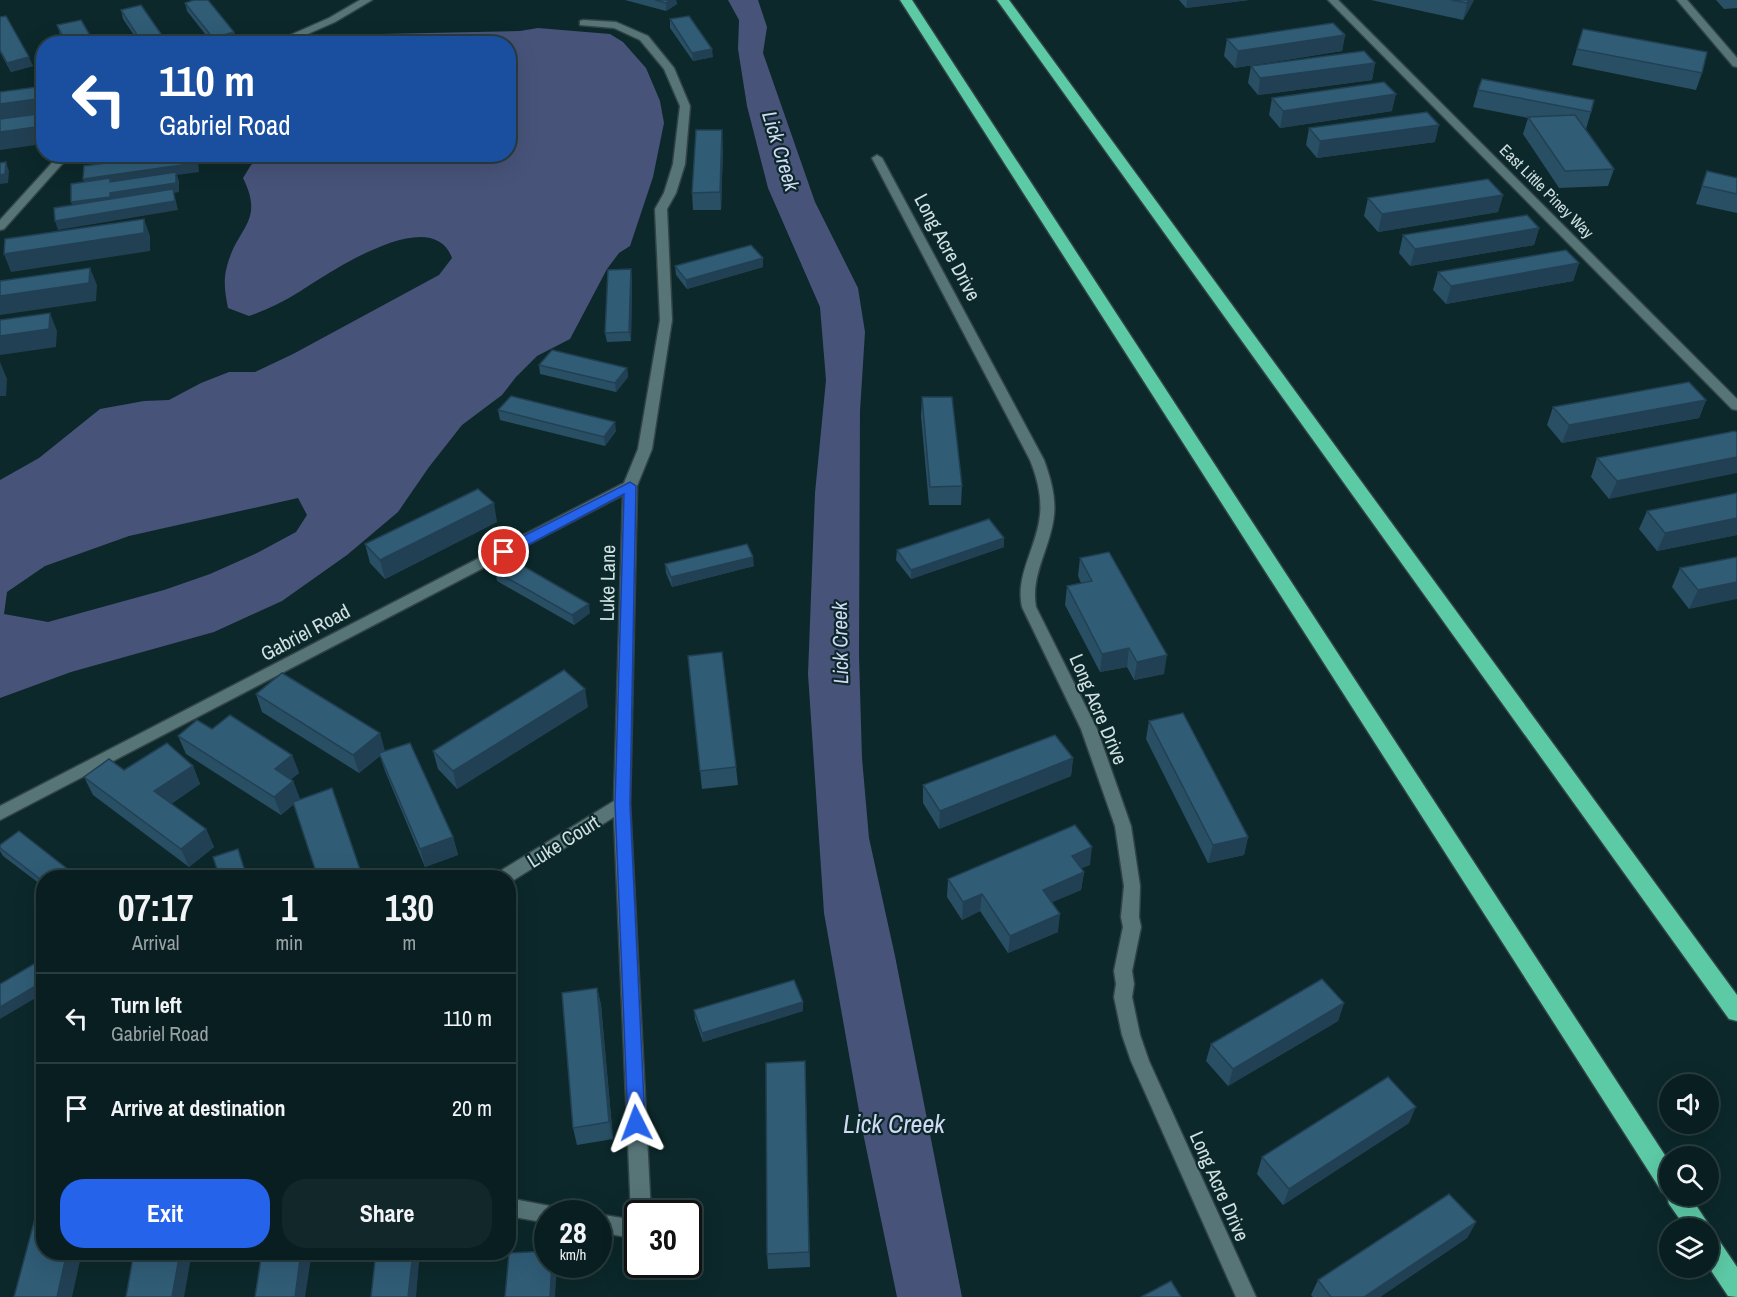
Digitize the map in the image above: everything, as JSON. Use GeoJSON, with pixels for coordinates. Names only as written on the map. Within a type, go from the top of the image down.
{"type":"FeatureCollection","features":[{"type":"Feature","properties":{"kind":"highway"},"geometry":{"type":"LineString","coordinates":[[906,0],[1659,1167]]}},
{"type":"Feature","properties":{"kind":"highway"},"geometry":{"type":"LineString","coordinates":[[1004,0],[1737,1012]]}},
{"type":"Feature","properties":{"kind":"highway"},"geometry":{"type":"LineString","coordinates":[[1719,1261],[1737,1288]]}},
{"type":"Feature","properties":{"kind":"street"},"geometry":{"type":"LineString","coordinates":[[294,36],[332,20],[367,0]]}},
{"type":"Feature","properties":{"kind":"street","name":"East Little Piney Way"},"geometry":{"type":"LineString","coordinates":[[1333,0],[1737,406]]}},
{"type":"Feature","properties":{"kind":"street"},"geometry":{"type":"LineString","coordinates":[[1682,0],[1737,64]]}},
{"type":"Feature","properties":{"kind":"street","name":"Luke Lane"},"geometry":{"type":"LineString","coordinates":[[583,23],[616,25],[644,38],[669,68],[685,106],[679,164],[670,193],[661,209],[666,320],[645,449],[630,486],[622,804],[639,1200]]}},
{"type":"Feature","properties":{"kind":"street","name":"Long Acre Drive"},"geometry":{"type":"LineString","coordinates":[[877,158],[1037,460],[1043,476],[1047,517],[1026,592],[1029,607],[1089,729],[1124,826],[1132,886],[1130,917],[1132,927],[1123,971],[1125,984],[1123,997],[1131,1035],[1140,1061],[1246,1297]]}},
{"type":"Feature","properties":{"kind":"street"},"geometry":{"type":"LineString","coordinates":[[0,227],[59,162]]}},
{"type":"Feature","properties":{"kind":"street","name":"Gabriel Road"},"geometry":{"type":"LineString","coordinates":[[0,814],[630,486]]}},
{"type":"Feature","properties":{"kind":"street","name":"Luke Court"},"geometry":{"type":"LineString","coordinates":[[516,870],[622,804]]}},
{"type":"Feature","properties":{"kind":"street"},"geometry":{"type":"LineString","coordinates":[[516,1208],[534,1212]]}},
{"type":"Feature","properties":{"kind":"water","name":"Lick Creek"},"geometry":{"type":"Polygon","coordinates":[[[728,0],[758,0],[767,27],[763,53],[815,202],[858,288],[865,332],[860,411],[859,656],[862,758],[869,838],[895,956],[962,1297],[897,1297],[862,1128],[824,913],[808,674],[815,493],[826,380],[820,307],[768,188],[747,106],[738,49],[739,20],[728,0]]]}},
{"type":"Feature","properties":{"kind":"water"},"geometry":{"type":"Polygon","coordinates":[[[538,28],[610,34],[623,42],[646,68],[660,101],[664,123],[653,177],[630,246],[619,253],[607,269],[570,339],[537,356],[502,395],[462,425],[398,512],[347,555],[282,601],[214,632],[71,672],[0,698],[0,480],[39,458],[100,409],[144,401],[169,400],[201,383],[229,372],[255,372],[439,275],[452,258],[441,243],[424,237],[403,239],[355,258],[287,299],[262,311],[249,316],[228,308],[225,276],[231,253],[250,215],[249,193],[243,178],[251,165],[255,162],[516,162],[516,36],[376,36],[380,34],[520,31],[538,28]],[[298,498],[129,536],[45,566],[7,592],[4,614],[48,622],[164,590],[210,574],[296,532],[307,515],[298,498]]]}},
{"type":"Feature","properties":{"kind":"building"},"geometry":{"type":"Polygon","coordinates":[[[194,0],[208,0],[234,32],[211,36],[185,3],[194,0]]]}},
{"type":"Feature","properties":{"kind":"building"},"geometry":{"type":"Polygon","coordinates":[[[1451,0],[1469,0],[1467,3],[1451,0]]]}},
{"type":"Feature","properties":{"kind":"building"},"geometry":{"type":"Polygon","coordinates":[[[141,5],[162,36],[138,36],[121,10],[141,5]]]}},
{"type":"Feature","properties":{"kind":"building"},"geometry":{"type":"Polygon","coordinates":[[[6,16],[29,57],[7,63],[0,50],[0,17],[6,16]]]}},
{"type":"Feature","properties":{"kind":"building"},"geometry":{"type":"Polygon","coordinates":[[[689,16],[712,49],[692,53],[670,19],[689,16]]]}},
{"type":"Feature","properties":{"kind":"building"},"geometry":{"type":"Polygon","coordinates":[[[81,20],[90,36],[63,36],[57,25],[81,20]]]}},
{"type":"Feature","properties":{"kind":"building"},"geometry":{"type":"Polygon","coordinates":[[[1333,23],[1345,35],[1238,51],[1227,39],[1333,23]]]}},
{"type":"Feature","properties":{"kind":"building"},"geometry":{"type":"Polygon","coordinates":[[[1583,29],[1707,52],[1702,73],[1577,49],[1583,29]]]}},
{"type":"Feature","properties":{"kind":"building"},"geometry":{"type":"Polygon","coordinates":[[[1364,51],[1375,63],[1260,78],[1251,66],[1364,51]]]}},
{"type":"Feature","properties":{"kind":"building"},"geometry":{"type":"Polygon","coordinates":[[[1482,79],[1594,100],[1591,112],[1478,90],[1482,79]]]}},
{"type":"Feature","properties":{"kind":"building"},"geometry":{"type":"Polygon","coordinates":[[[1384,82],[1396,94],[1283,111],[1272,98],[1384,82]]]}},
{"type":"Feature","properties":{"kind":"building"},"geometry":{"type":"Polygon","coordinates":[[[36,87],[36,99],[0,104],[0,92],[36,87]]]}},
{"type":"Feature","properties":{"kind":"building"},"geometry":{"type":"Polygon","coordinates":[[[1427,112],[1439,125],[1320,141],[1309,128],[1427,112]]]}},
{"type":"Feature","properties":{"kind":"building"},"geometry":{"type":"Polygon","coordinates":[[[36,114],[36,127],[0,132],[0,119],[36,114]]]}},
{"type":"Feature","properties":{"kind":"building"},"geometry":{"type":"Polygon","coordinates":[[[1575,115],[1614,169],[1565,171],[1528,117],[1575,115]]]}},
{"type":"Feature","properties":{"kind":"building"},"geometry":{"type":"Polygon","coordinates":[[[696,130],[722,130],[720,192],[692,193],[696,130]]]}},
{"type":"Feature","properties":{"kind":"building"},"geometry":{"type":"Polygon","coordinates":[[[6,162],[5,174],[0,175],[0,163],[6,162]]]}},
{"type":"Feature","properties":{"kind":"building"},"geometry":{"type":"Polygon","coordinates":[[[114,162],[196,162],[83,179],[84,166],[114,162]]]}},
{"type":"Feature","properties":{"kind":"building"},"geometry":{"type":"Polygon","coordinates":[[[1707,171],[1737,178],[1737,194],[1702,186],[1707,171]]]}},
{"type":"Feature","properties":{"kind":"building"},"geometry":{"type":"Polygon","coordinates":[[[176,172],[176,183],[110,193],[110,197],[71,202],[71,184],[110,178],[110,182],[176,172]]]}},
{"type":"Feature","properties":{"kind":"building"},"geometry":{"type":"Polygon","coordinates":[[[1488,179],[1503,195],[1382,214],[1368,198],[1488,179]]]}},
{"type":"Feature","properties":{"kind":"building"},"geometry":{"type":"Polygon","coordinates":[[[173,189],[175,201],[55,221],[54,208],[173,189]]]}},
{"type":"Feature","properties":{"kind":"building"},"geometry":{"type":"Polygon","coordinates":[[[1527,215],[1539,228],[1415,249],[1403,235],[1527,215]]]}},
{"type":"Feature","properties":{"kind":"building"},"geometry":{"type":"Polygon","coordinates":[[[144,219],[144,233],[4,254],[5,239],[144,219]]]}},
{"type":"Feature","properties":{"kind":"building"},"geometry":{"type":"Polygon","coordinates":[[[751,245],[763,258],[686,280],[675,266],[751,245]]]}},
{"type":"Feature","properties":{"kind":"building"},"geometry":{"type":"Polygon","coordinates":[[[1566,250],[1579,263],[1451,286],[1438,272],[1566,250]]]}},
{"type":"Feature","properties":{"kind":"building"},"geometry":{"type":"Polygon","coordinates":[[[90,268],[89,283],[0,296],[0,281],[90,268]]]}},
{"type":"Feature","properties":{"kind":"building"},"geometry":{"type":"Polygon","coordinates":[[[631,269],[629,332],[605,333],[608,270],[631,269]]]}},
{"type":"Feature","properties":{"kind":"building"},"geometry":{"type":"Polygon","coordinates":[[[50,313],[49,329],[0,336],[0,320],[50,313]]]}},
{"type":"Feature","properties":{"kind":"building"},"geometry":{"type":"Polygon","coordinates":[[[552,350],[627,368],[615,383],[539,365],[552,350]]]}},
{"type":"Feature","properties":{"kind":"building"},"geometry":{"type":"Polygon","coordinates":[[[1689,382],[1706,400],[1569,425],[1553,407],[1689,382]]]}},
{"type":"Feature","properties":{"kind":"building"},"geometry":{"type":"Polygon","coordinates":[[[511,396],[615,422],[604,437],[498,410],[511,396]]]}},
{"type":"Feature","properties":{"kind":"building"},"geometry":{"type":"Polygon","coordinates":[[[922,397],[952,397],[962,486],[930,487],[922,397]]]}},
{"type":"Feature","properties":{"kind":"building"},"geometry":{"type":"Polygon","coordinates":[[[1735,431],[1737,433],[1737,457],[1617,481],[1597,458],[1735,431]]]}},
{"type":"Feature","properties":{"kind":"building"},"geometry":{"type":"Polygon","coordinates":[[[478,489],[494,503],[380,560],[365,544],[478,489]]]}},
{"type":"Feature","properties":{"kind":"building"},"geometry":{"type":"Polygon","coordinates":[[[1737,493],[1737,518],[1665,533],[1647,511],[1737,493]]]}},
{"type":"Feature","properties":{"kind":"building"},"geometry":{"type":"Polygon","coordinates":[[[989,519],[1004,538],[911,570],[897,550],[989,519]]]}},
{"type":"Feature","properties":{"kind":"building"},"geometry":{"type":"Polygon","coordinates":[[[747,544],[753,557],[671,577],[665,564],[747,544]]]}},
{"type":"Feature","properties":{"kind":"building"},"geometry":{"type":"Polygon","coordinates":[[[1109,552],[1167,655],[1137,662],[1129,648],[1102,654],[1067,586],[1092,581],[1080,558],[1109,552]]]}},
{"type":"Feature","properties":{"kind":"building"},"geometry":{"type":"Polygon","coordinates":[[[1737,557],[1737,582],[1698,590],[1680,568],[1737,557]]]}},
{"type":"Feature","properties":{"kind":"building"},"geometry":{"type":"Polygon","coordinates":[[[511,559],[589,604],[572,615],[495,571],[511,559]]]}},
{"type":"Feature","properties":{"kind":"building"},"geometry":{"type":"Polygon","coordinates":[[[722,652],[736,767],[700,771],[688,656],[722,652]]]}},
{"type":"Feature","properties":{"kind":"building"},"geometry":{"type":"Polygon","coordinates":[[[564,670],[585,689],[453,771],[433,751],[564,670]]]}},
{"type":"Feature","properties":{"kind":"building"},"geometry":{"type":"Polygon","coordinates":[[[282,673],[380,733],[353,755],[256,694],[282,673]]]}},
{"type":"Feature","properties":{"kind":"building"},"geometry":{"type":"Polygon","coordinates":[[[1183,713],[1248,837],[1213,845],[1149,721],[1183,713]]]}},
{"type":"Feature","properties":{"kind":"building"},"geometry":{"type":"Polygon","coordinates":[[[230,715],[292,755],[275,769],[293,781],[274,797],[178,736],[197,720],[212,729],[230,715]]]}},
{"type":"Feature","properties":{"kind":"building"},"geometry":{"type":"Polygon","coordinates":[[[1055,735],[1073,758],[940,811],[923,785],[1055,735]]]}},
{"type":"Feature","properties":{"kind":"building"},"geometry":{"type":"Polygon","coordinates":[[[167,743],[193,766],[154,791],[206,829],[181,849],[84,777],[109,759],[124,770],[167,743]]]}},
{"type":"Feature","properties":{"kind":"building"},"geometry":{"type":"Polygon","coordinates":[[[410,743],[453,837],[420,849],[379,753],[410,743]]]}},
{"type":"Feature","properties":{"kind":"building"},"geometry":{"type":"Polygon","coordinates":[[[332,788],[360,870],[315,870],[293,802],[332,788]]]}},
{"type":"Feature","properties":{"kind":"building"},"geometry":{"type":"Polygon","coordinates":[[[1075,825],[1092,847],[1072,856],[1084,872],[1043,890],[1060,914],[1010,936],[982,894],[963,902],[948,879],[1075,825]]]}},
{"type":"Feature","properties":{"kind":"building"},"geometry":{"type":"Polygon","coordinates":[[[19,831],[69,870],[36,870],[36,876],[0,848],[0,845],[19,831]]]}},
{"type":"Feature","properties":{"kind":"building"},"geometry":{"type":"Polygon","coordinates":[[[238,849],[245,870],[217,870],[213,857],[238,849]]]}},
{"type":"Feature","properties":{"kind":"building"},"geometry":{"type":"Polygon","coordinates":[[[36,963],[36,986],[0,1007],[0,984],[36,963]]]}},
{"type":"Feature","properties":{"kind":"building"},"geometry":{"type":"Polygon","coordinates":[[[1322,979],[1344,1003],[1233,1069],[1211,1044],[1322,979]]]}},
{"type":"Feature","properties":{"kind":"building"},"geometry":{"type":"Polygon","coordinates":[[[794,980],[803,1002],[702,1033],[694,1010],[794,980]]]}},
{"type":"Feature","properties":{"kind":"building"},"geometry":{"type":"Polygon","coordinates":[[[597,988],[609,1122],[573,1128],[562,993],[597,988]]]}},
{"type":"Feature","properties":{"kind":"building"},"geometry":{"type":"Polygon","coordinates":[[[805,1061],[809,1252],[767,1254],[766,1063],[805,1061]]]}},
{"type":"Feature","properties":{"kind":"building"},"geometry":{"type":"Polygon","coordinates":[[[1388,1077],[1416,1107],[1289,1189],[1262,1157],[1388,1077]]]}},
{"type":"Feature","properties":{"kind":"building"},"geometry":{"type":"Polygon","coordinates":[[[1449,1194],[1476,1222],[1364,1297],[1331,1297],[1318,1280],[1449,1194]]]}},
{"type":"Feature","properties":{"kind":"building"},"geometry":{"type":"Polygon","coordinates":[[[36,1215],[36,1260],[65,1260],[57,1297],[14,1297],[36,1215]]]}},
{"type":"Feature","properties":{"kind":"building"},"geometry":{"type":"Polygon","coordinates":[[[534,1252],[534,1278],[551,1278],[550,1297],[505,1297],[508,1260],[516,1260],[516,1253],[534,1252]]]}},
{"type":"Feature","properties":{"kind":"building"},"geometry":{"type":"Polygon","coordinates":[[[133,1260],[179,1260],[172,1297],[126,1297],[133,1260]]]}},
{"type":"Feature","properties":{"kind":"building"},"geometry":{"type":"Polygon","coordinates":[[[261,1260],[300,1260],[295,1297],[255,1297],[261,1260]]]}},
{"type":"Feature","properties":{"kind":"building"},"geometry":{"type":"Polygon","coordinates":[[[375,1260],[412,1260],[408,1297],[371,1297],[375,1260]]]}},
{"type":"Feature","properties":{"kind":"building"},"geometry":{"type":"Polygon","coordinates":[[[1171,1281],[1181,1297],[1141,1297],[1171,1281]]]}},
{"type":"Feature","properties":{"kind":"route"},"geometry":{"type":"LineString","coordinates":[[504,552],[630,486],[622,804],[636,1123]]}}]}
